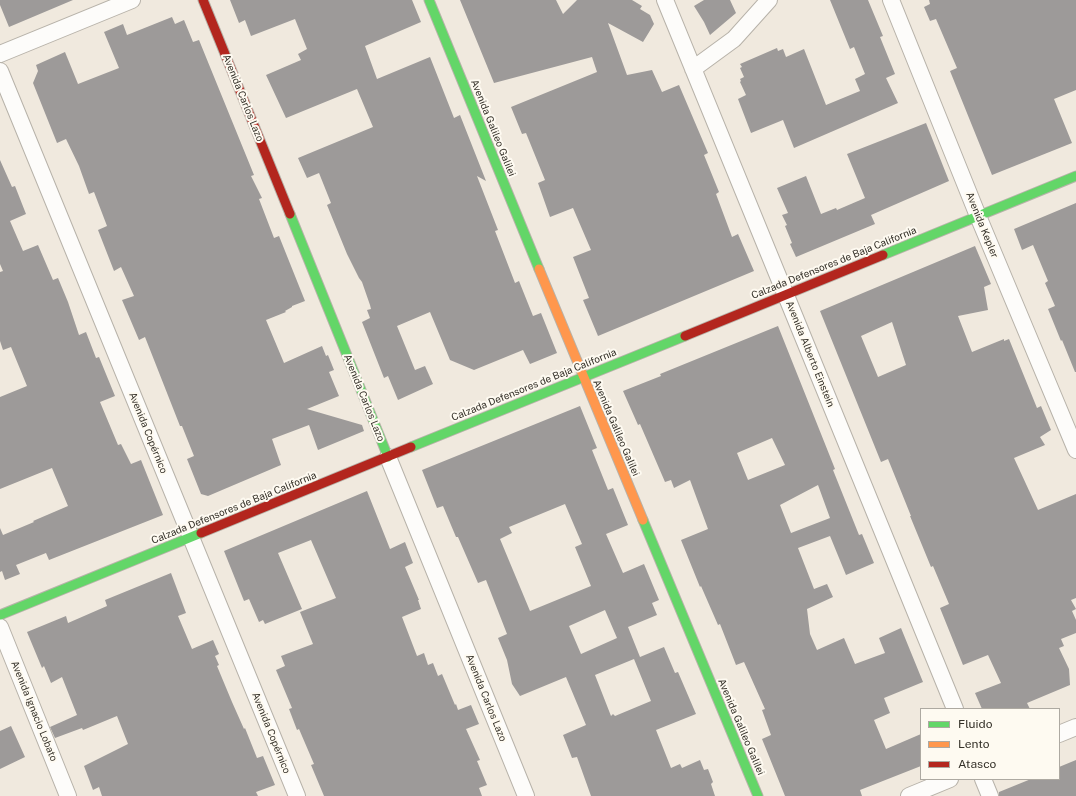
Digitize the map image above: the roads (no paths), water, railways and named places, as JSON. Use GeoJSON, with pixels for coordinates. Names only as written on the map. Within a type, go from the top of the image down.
{"type":"FeatureCollection","features":[{"type":"Feature","properties":{"kind":"main road","name":"Avenida Carlos Lazo"},"geometry":{"type":"LineString","coordinates":[[203,0],[388,457]]}},
{"type":"Feature","properties":{"kind":"main road","name":"Avenida Galileo Galilei"},"geometry":{"type":"LineString","coordinates":[[429,0],[583,377],[758,796]]}},
{"type":"Feature","properties":{"kind":"main road","name":"Calzada Defensores de Baja California"},"geometry":{"type":"LineString","coordinates":[[0,615],[1076,176]]}},
{"type":"Feature","properties":{"kind":"street"},"geometry":{"type":"LineString","coordinates":[[0,54],[132,0]]}},
{"type":"Feature","properties":{"kind":"street","name":"Avenida Alberto Einstein"},"geometry":{"type":"LineString","coordinates":[[664,0],[786,294],[955,708]]}},
{"type":"Feature","properties":{"kind":"street"},"geometry":{"type":"LineString","coordinates":[[693,69],[734,39],[769,0]]}},
{"type":"Feature","properties":{"kind":"street","name":"Avenida Kepler"},"geometry":{"type":"LineString","coordinates":[[891,0],[978,216],[1076,450]]}},
{"type":"Feature","properties":{"kind":"street","name":"Avenida Copérnico"},"geometry":{"type":"LineString","coordinates":[[0,71],[297,796]]}},
{"type":"Feature","properties":{"kind":"street","name":"Avenida Carlos Lazo"},"geometry":{"type":"LineString","coordinates":[[388,457],[526,796]]}},
{"type":"Feature","properties":{"kind":"street","name":"Avenida Ignacio Lobato"},"geometry":{"type":"LineString","coordinates":[[0,627],[68,796]]}},
{"type":"Feature","properties":{"kind":"street"},"geometry":{"type":"LineString","coordinates":[[1060,734],[1076,727]]}},
{"type":"Feature","properties":{"kind":"street"},"geometry":{"type":"LineString","coordinates":[[909,796],[948,780]]}},
{"type":"Feature","properties":{"kind":"street"},"geometry":{"type":"LineString","coordinates":[[983,780],[990,796]]}}]}
